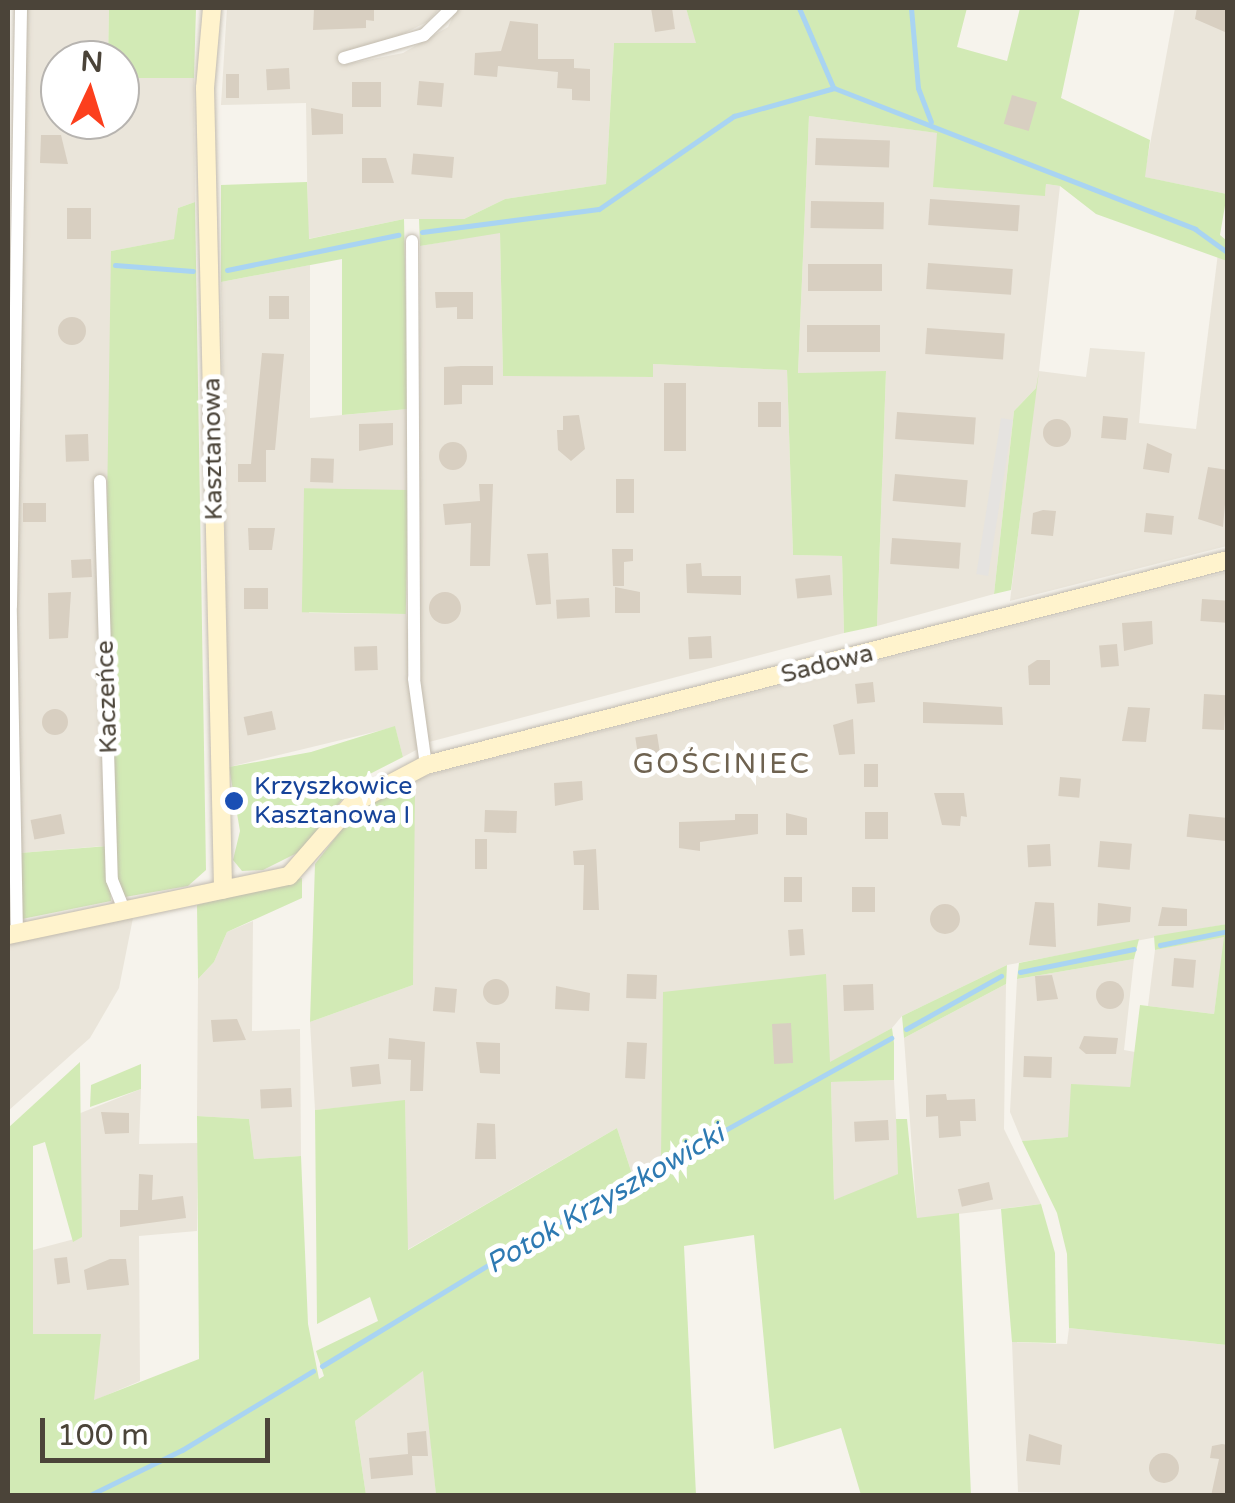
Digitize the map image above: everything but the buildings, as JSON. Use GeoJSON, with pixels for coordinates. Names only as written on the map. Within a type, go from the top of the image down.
{"type":"FeatureCollection","features":[{"type":"Feature","properties":{"kind":"street"},"geometry":{"type":"LineString","coordinates":[[12,934],[11,606],[21,8]]}},
{"type":"Feature","properties":{"kind":"street","name":"Kasztanowa"},"geometry":{"type":"LineString","coordinates":[[212,8],[206,88],[223,890]]}},
{"type":"Feature","properties":{"kind":"street"},"geometry":{"type":"LineString","coordinates":[[344,58],[424,35],[452,8]]}},
{"type":"Feature","properties":{"kind":"street"},"geometry":{"type":"LineString","coordinates":[[412,241],[414,679],[426,764]]}},
{"type":"Feature","properties":{"kind":"street","name":"Kaczeńce"},"geometry":{"type":"LineString","coordinates":[[100,481],[112,880],[124,910]]}},
{"type":"Feature","properties":{"kind":"street","name":"Sadowa"},"geometry":{"type":"LineString","coordinates":[[12,934],[289,876],[352,804],[426,764],[1228,560]]}},
{"type":"Feature","properties":{"kind":"shaded area"},"geometry":{"type":"Polygon","coordinates":[[[27,8],[109,8],[108,40],[40,40],[40,140],[140,140],[140,78],[194,78],[195,202],[178,208],[175,239],[111,251],[116,845],[20,853],[16,592],[27,8]]]}},
{"type":"Feature","properties":{"kind":"shaded area"},"geometry":{"type":"Polygon","coordinates":[[[227,8],[440,8],[427,22],[389,41],[339,53],[342,65],[403,53],[448,27],[457,8],[686,8],[697,43],[614,43],[606,184],[505,199],[464,219],[404,219],[308,239],[306,103],[221,105],[227,8]]]}},
{"type":"Feature","properties":{"kind":"shaded area"},"geometry":{"type":"Polygon","coordinates":[[[1175,8],[1227,8],[1227,194],[1144,177],[1175,8]]]}},
{"type":"Feature","properties":{"kind":"shaded area"},"geometry":{"type":"Polygon","coordinates":[[[809,116],[938,133],[934,187],[1045,195],[1046,184],[1060,186],[1039,371],[1086,377],[1090,348],[1145,352],[1139,423],[1196,429],[1218,253],[1227,261],[1227,546],[1010,601],[1036,388],[1014,411],[994,594],[877,626],[886,372],[798,373],[809,116]]]}},
{"type":"Feature","properties":{"kind":"shaded area"},"geometry":{"type":"Polygon","coordinates":[[[500,232],[503,375],[652,377],[653,364],[787,370],[793,555],[842,556],[844,633],[429,742],[419,677],[420,246],[500,232]]]}},
{"type":"Feature","properties":{"kind":"shaded area"},"geometry":{"type":"Polygon","coordinates":[[[310,265],[310,418],[408,409],[408,490],[304,496],[309,613],[406,614],[418,749],[403,757],[395,727],[229,767],[221,282],[310,265]]]}},
{"type":"Feature","properties":{"kind":"shaded area"},"geometry":{"type":"Polygon","coordinates":[[[1001,418],[1013,420],[988,576],[976,574],[1001,418]]]}},
{"type":"Feature","properties":{"kind":"shaded area"},"geometry":{"type":"Polygon","coordinates":[[[1227,572],[1227,924],[1007,965],[902,1016],[892,1028],[632,1174],[617,1128],[407,1250],[405,1101],[315,1110],[310,1022],[413,985],[414,779],[1227,572]]]}},
{"type":"Feature","properties":{"kind":"shaded area"},"geometry":{"type":"Polygon","coordinates":[[[133,918],[119,988],[90,1038],[8,1111],[8,943],[133,918]]]}},
{"type":"Feature","properties":{"kind":"shaded area"},"geometry":{"type":"Polygon","coordinates":[[[253,921],[252,1031],[300,1029],[301,1156],[254,1159],[249,1119],[197,1116],[198,979],[214,962],[227,932],[253,921]]]}},
{"type":"Feature","properties":{"kind":"shaded area"},"geometry":{"type":"Polygon","coordinates":[[[1225,936],[1214,1014],[1148,1006],[1155,950],[1225,936]]]}},
{"type":"Feature","properties":{"kind":"shaded area"},"geometry":{"type":"Polygon","coordinates":[[[1134,959],[1124,1050],[1135,1052],[1130,1087],[1068,1137],[1022,1141],[1010,1112],[1017,979],[1134,959]]]}},
{"type":"Feature","properties":{"kind":"shaded area"},"geometry":{"type":"Polygon","coordinates":[[[1006,984],[1004,1129],[1041,1204],[917,1219],[904,1038],[1006,984]]]}},
{"type":"Feature","properties":{"kind":"shaded area"},"geometry":{"type":"Polygon","coordinates":[[[894,1080],[899,1174],[834,1201],[831,1082],[894,1080]]]}},
{"type":"Feature","properties":{"kind":"shaded area"},"geometry":{"type":"Polygon","coordinates":[[[141,1089],[139,1144],[198,1143],[197,1231],[139,1236],[140,1381],[93,1401],[33,1335],[33,1250],[82,1237],[78,1114],[141,1089]]]}},
{"type":"Feature","properties":{"kind":"shaded area"},"geometry":{"type":"Polygon","coordinates":[[[1069,1328],[1227,1345],[1227,1495],[1018,1492],[1012,1342],[1067,1344],[1069,1328]]]}},
{"type":"Feature","properties":{"kind":"shaded area"},"geometry":{"type":"Polygon","coordinates":[[[424,1370],[436,1495],[366,1495],[355,1421],[424,1370]]]}},
{"type":"Feature","properties":{"kind":"green space"},"geometry":{"type":"Polygon","coordinates":[[[109,8],[196,8],[194,78],[140,78],[140,40],[108,40],[109,8]]]}},
{"type":"Feature","properties":{"kind":"green space"},"geometry":{"type":"Polygon","coordinates":[[[686,8],[967,8],[957,47],[1007,61],[1020,8],[1080,9],[1061,98],[1150,140],[1145,177],[1227,194],[1220,235],[1227,241],[1227,261],[1096,214],[1060,186],[1046,184],[1045,196],[933,187],[937,133],[809,116],[798,373],[886,371],[877,626],[844,633],[842,556],[793,555],[787,370],[653,364],[653,377],[503,376],[500,233],[420,246],[419,219],[464,219],[505,199],[606,184],[614,43],[696,43],[686,8]]]}},
{"type":"Feature","properties":{"kind":"green space"},"geometry":{"type":"Polygon","coordinates":[[[307,182],[309,239],[404,219],[408,409],[342,415],[342,259],[221,282],[221,185],[307,182]]]}},
{"type":"Feature","properties":{"kind":"green space"},"geometry":{"type":"Polygon","coordinates":[[[195,202],[206,870],[188,886],[125,897],[117,879],[107,505],[111,251],[174,239],[178,208],[195,202]]]}},
{"type":"Feature","properties":{"kind":"green space"},"geometry":{"type":"Polygon","coordinates":[[[1039,371],[1011,590],[994,594],[1014,411],[1036,388],[1039,371]]]}},
{"type":"Feature","properties":{"kind":"green space"},"geometry":{"type":"Polygon","coordinates":[[[304,488],[408,490],[406,614],[302,612],[304,488]]]}},
{"type":"Feature","properties":{"kind":"green space"},"geometry":{"type":"Polygon","coordinates":[[[395,726],[403,757],[358,780],[299,852],[263,870],[242,871],[233,860],[240,831],[229,767],[311,752],[395,726]]]}},
{"type":"Feature","properties":{"kind":"green space"},"geometry":{"type":"Polygon","coordinates":[[[406,783],[415,792],[413,985],[310,1022],[315,864],[353,815],[406,783]]]}},
{"type":"Feature","properties":{"kind":"green space"},"geometry":{"type":"Polygon","coordinates":[[[108,846],[111,901],[22,919],[20,853],[108,846]]]}},
{"type":"Feature","properties":{"kind":"green space"},"geometry":{"type":"Polygon","coordinates":[[[302,878],[302,898],[227,932],[214,962],[198,979],[197,905],[302,878]]]}},
{"type":"Feature","properties":{"kind":"green space"},"geometry":{"type":"Polygon","coordinates":[[[1227,924],[1227,1345],[1069,1328],[1067,1254],[1057,1213],[1022,1141],[1068,1137],[1071,1084],[1130,1087],[1140,1005],[1214,1014],[1224,937],[1155,950],[1154,936],[1227,924]]]}},
{"type":"Feature","properties":{"kind":"green space"},"geometry":{"type":"Polygon","coordinates":[[[1139,939],[1134,959],[1017,979],[1019,963],[1139,939]]]}},
{"type":"Feature","properties":{"kind":"green space"},"geometry":{"type":"Polygon","coordinates":[[[1007,965],[1006,984],[904,1038],[902,1016],[1007,965]]]}},
{"type":"Feature","properties":{"kind":"green space"},"geometry":{"type":"Polygon","coordinates":[[[826,974],[830,1062],[892,1028],[894,1043],[894,1080],[831,1082],[834,1200],[898,1174],[896,1119],[907,1119],[917,1218],[959,1213],[971,1495],[861,1495],[841,1428],[774,1449],[754,1235],[684,1246],[696,1495],[436,1495],[423,1371],[355,1421],[366,1495],[8,1495],[8,1128],[80,1062],[82,1237],[73,1242],[45,1142],[33,1146],[33,1334],[101,1334],[94,1400],[199,1359],[197,1116],[249,1119],[254,1159],[301,1156],[308,1324],[319,1379],[324,1376],[316,1351],[378,1321],[370,1297],[317,1324],[315,1110],[405,1100],[408,1250],[617,1128],[632,1174],[661,1158],[663,992],[826,974]]]}},
{"type":"Feature","properties":{"kind":"green space"},"geometry":{"type":"Polygon","coordinates":[[[141,1064],[141,1089],[90,1107],[91,1085],[141,1064]]]}},
{"type":"Feature","properties":{"kind":"green space"},"geometry":{"type":"Polygon","coordinates":[[[1041,1204],[1055,1253],[1056,1343],[1012,1342],[1001,1209],[1041,1204]]]}},
{"type":"Feature","properties":{"kind":"waterway"},"geometry":{"type":"LineString","coordinates":[[799,8],[833,87]]}},
{"type":"Feature","properties":{"kind":"waterway"},"geometry":{"type":"LineString","coordinates":[[911,8],[918,88],[931,122]]}},
{"type":"Feature","properties":{"kind":"waterway"},"geometry":{"type":"LineString","coordinates":[[422,232],[599,209],[734,116],[834,88],[1195,229],[1228,253]]}},
{"type":"Feature","properties":{"kind":"waterway"},"geometry":{"type":"LineString","coordinates":[[227,270],[398,235]]}},
{"type":"Feature","properties":{"kind":"waterway"},"geometry":{"type":"LineString","coordinates":[[115,265],[193,271]]}},
{"type":"Feature","properties":{"kind":"waterway","name":"Potok Krzyszkowicki"},"geometry":{"type":"LineString","coordinates":[[1160,945],[1228,931]]}},
{"type":"Feature","properties":{"kind":"waterway","name":"Potok Krzyszkowicki"},"geometry":{"type":"LineString","coordinates":[[1020,972],[1134,949]]}},
{"type":"Feature","properties":{"kind":"waterway"},"geometry":{"type":"LineString","coordinates":[[906,1029],[1001,976]]}},
{"type":"Feature","properties":{"kind":"waterway","name":"Potok Krzyszkowicki"},"geometry":{"type":"LineString","coordinates":[[322,1366],[552,1226],[891,1038]]}},
{"type":"Feature","properties":{"kind":"waterway","name":"Potok Krzyszkowicki"},"geometry":{"type":"LineString","coordinates":[[88,1496],[182,1450],[313,1371]]}},
{"type":"Feature","properties":{"kind":"place","name":"Krzyszkowice Kasztanowa I"},"geometry":{"type":"Point","coordinates":[234,801]}},
{"type":"Feature","properties":{"kind":"district","name":"GOŚCINIEC"},"geometry":{"type":"Point","coordinates":[722,764]}}]}
